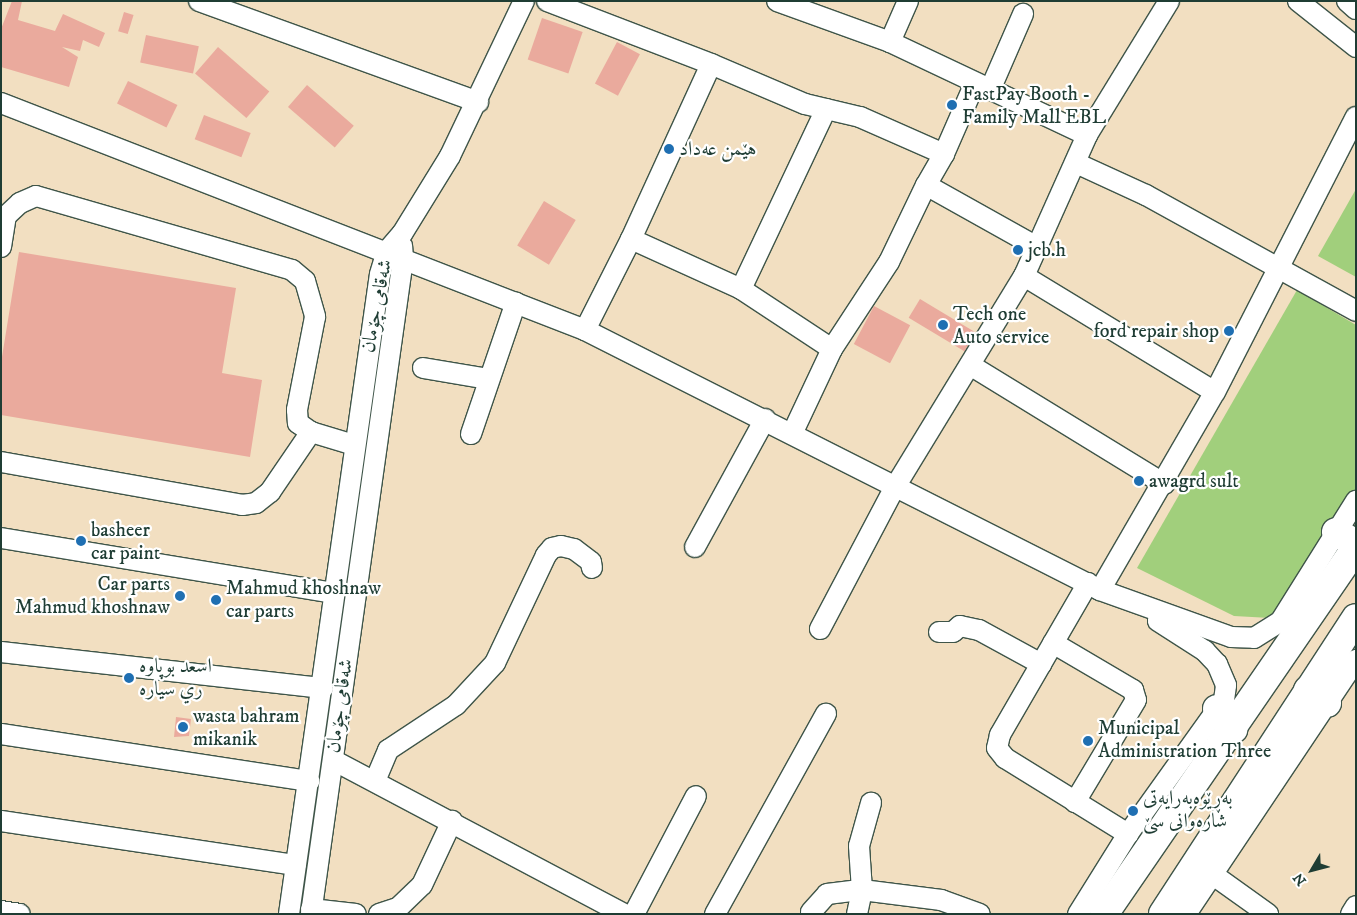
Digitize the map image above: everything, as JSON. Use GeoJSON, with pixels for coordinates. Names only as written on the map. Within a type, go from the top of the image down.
{"type":"FeatureCollection","features":[{"type":"Feature","properties":{"kind":"highway"},"geometry":{"type":"LineString","coordinates":[[1104,914],[1138,840],[1349,541]]}},
{"type":"Feature","properties":{"kind":"highway"},"geometry":{"type":"LineString","coordinates":[[1171,908],[1318,697],[1356,618]]}},
{"type":"Feature","properties":{"kind":"highway"},"geometry":{"type":"LineString","coordinates":[[1114,914],[1138,840]]}},
{"type":"Feature","properties":{"kind":"street"},"geometry":{"type":"LineString","coordinates":[[199,1],[478,102]]}},
{"type":"Feature","properties":{"kind":"street","name":"شەقامی چۆمان"},"geometry":{"type":"LineString","coordinates":[[289,914],[323,688],[334,593],[375,295],[395,255],[402,234],[450,156],[478,102],[524,1]]}},
{"type":"Feature","properties":{"kind":"street"},"geometry":{"type":"LineString","coordinates":[[547,1],[711,64],[805,104],[860,117],[944,154]]}},
{"type":"Feature","properties":{"kind":"street"},"geometry":{"type":"LineString","coordinates":[[777,1],[890,42],[1087,135]]}},
{"type":"Feature","properties":{"kind":"street"},"geometry":{"type":"LineString","coordinates":[[890,42],[908,1]]}},
{"type":"Feature","properties":{"kind":"street"},"geometry":{"type":"LineString","coordinates":[[1298,1],[1356,47]]}},
{"type":"Feature","properties":{"kind":"street"},"geometry":{"type":"LineString","coordinates":[[1347,1],[1356,9]]}},
{"type":"Feature","properties":{"kind":"street"},"geometry":{"type":"LineString","coordinates":[[792,434],[832,349],[889,262],[926,186],[982,87],[1020,5]]}},
{"type":"Feature","properties":{"kind":"street"},"geometry":{"type":"LineString","coordinates":[[820,629],[895,487],[1024,276],[1087,135],[1160,5]]}},
{"type":"Feature","properties":{"kind":"street"},"geometry":{"type":"LineString","coordinates":[[585,330],[631,239],[711,64]]}},
{"type":"Feature","properties":{"kind":"street"},"geometry":{"type":"LineString","coordinates":[[1,102],[585,330],[764,419],[895,487],[1100,589],[1180,633],[1210,656],[1223,674],[1226,685],[1224,700],[1225,719]]}},
{"type":"Feature","properties":{"kind":"street"},"geometry":{"type":"LineString","coordinates":[[741,289],[826,109]]}},
{"type":"Feature","properties":{"kind":"street"},"geometry":{"type":"LineString","coordinates":[[1078,914],[1138,840],[1005,758],[997,748],[1000,735],[1053,643],[1100,589],[1164,484],[1215,392],[1277,267],[1356,117]]}},
{"type":"Feature","properties":{"kind":"street"},"geometry":{"type":"LineString","coordinates":[[1076,163],[1146,195],[1356,311]]}},
{"type":"Feature","properties":{"kind":"street"},"geometry":{"type":"LineString","coordinates":[[926,186],[1037,247]]}},
{"type":"Feature","properties":{"kind":"street"},"geometry":{"type":"LineString","coordinates":[[1,246],[6,216],[20,203],[36,196],[292,270],[305,281],[316,317],[297,410],[298,423],[311,432],[354,445]]}},
{"type":"Feature","properties":{"kind":"street"},"geometry":{"type":"LineString","coordinates":[[631,239],[741,289],[832,349]]}},
{"type":"Feature","properties":{"kind":"street","name":"شەقامی چۆمان"},"geometry":{"type":"LineString","coordinates":[[311,911],[396,297],[395,255]]}},
{"type":"Feature","properties":{"kind":"street"},"geometry":{"type":"LineString","coordinates":[[1024,276],[1215,392]]}},
{"type":"Feature","properties":{"kind":"street"},"geometry":{"type":"LineString","coordinates":[[375,295],[396,297]]}},
{"type":"Feature","properties":{"kind":"street"},"geometry":{"type":"LineString","coordinates":[[471,434],[516,302]]}},
{"type":"Feature","properties":{"kind":"street"},"geometry":{"type":"LineString","coordinates":[[970,365],[1164,484]]}},
{"type":"Feature","properties":{"kind":"street"},"geometry":{"type":"LineString","coordinates":[[423,368],[489,379]]}},
{"type":"Feature","properties":{"kind":"street"},"geometry":{"type":"LineString","coordinates":[[695,547],[764,419]]}},
{"type":"Feature","properties":{"kind":"street"},"geometry":{"type":"LineString","coordinates":[[1,462],[242,505],[256,503],[270,492],[311,432]]}},
{"type":"Feature","properties":{"kind":"street"},"geometry":{"type":"LineString","coordinates":[[1100,589],[1231,637],[1254,638],[1280,622],[1349,541],[1356,501]]}},
{"type":"Feature","properties":{"kind":"street"},"geometry":{"type":"LineString","coordinates":[[1,538],[334,593]]}},
{"type":"Feature","properties":{"kind":"street"},"geometry":{"type":"LineString","coordinates":[[375,781],[388,750],[456,705],[495,663],[546,555],[552,548],[562,546],[574,549],[591,562],[592,568]]}},
{"type":"Feature","properties":{"kind":"street"},"geometry":{"type":"LineString","coordinates":[[939,632],[953,632],[960,626],[979,630],[1041,664]]}},
{"type":"Feature","properties":{"kind":"street"},"geometry":{"type":"LineString","coordinates":[[1053,643],[1133,690],[1136,700],[1075,802]]}},
{"type":"Feature","properties":{"kind":"street"},"geometry":{"type":"LineString","coordinates":[[1,652],[323,688]]}},
{"type":"Feature","properties":{"kind":"street"},"geometry":{"type":"LineString","coordinates":[[1171,908],[1212,874],[1318,697],[1356,660]]}},
{"type":"Feature","properties":{"kind":"street"},"geometry":{"type":"LineString","coordinates":[[715,914],[826,714]]}},
{"type":"Feature","properties":{"kind":"street"},"geometry":{"type":"LineString","coordinates":[[1,734],[309,781]]}},
{"type":"Feature","properties":{"kind":"street"},"geometry":{"type":"LineString","coordinates":[[333,760],[452,821],[624,914]]}},
{"type":"Feature","properties":{"kind":"street"},"geometry":{"type":"LineString","coordinates":[[634,914],[696,796]]}},
{"type":"Feature","properties":{"kind":"street"},"geometry":{"type":"LineString","coordinates":[[857,914],[862,890],[859,846],[872,803]]}},
{"type":"Feature","properties":{"kind":"street"},"geometry":{"type":"LineString","coordinates":[[1,821],[296,864]]}},
{"type":"Feature","properties":{"kind":"street"},"geometry":{"type":"LineString","coordinates":[[379,914],[398,908],[422,885],[452,821]]}},
{"type":"Feature","properties":{"kind":"street"},"geometry":{"type":"LineString","coordinates":[[1212,874],[1268,914]]}},
{"type":"Feature","properties":{"kind":"street"},"geometry":{"type":"LineString","coordinates":[[811,912],[827,894],[862,890],[941,900],[980,914]]}},
{"type":"Feature","properties":{"kind":"street"},"geometry":{"type":"LineString","coordinates":[[1351,914],[1356,906]]}},
{"type":"Feature","properties":{"kind":"street"},"geometry":{"type":"LineString","coordinates":[[1,911],[20,914]]}},
{"type":"Feature","properties":{"kind":"street"},"geometry":{"type":"LineString","coordinates":[[311,911],[356,914]]}},
{"type":"Feature","properties":{"kind":"green space"},"geometry":{"type":"Polygon","coordinates":[[[1356,189],[1356,277],[1318,256],[1356,189]]]}},
{"type":"Feature","properties":{"kind":"green space"},"geometry":{"type":"Polygon","coordinates":[[[1297,290],[1356,325],[1356,488],[1270,618],[1234,616],[1137,568],[1297,290]]]}},
{"type":"Feature","properties":{"kind":"building"},"geometry":{"type":"Polygon","coordinates":[[[12,1],[22,1],[18,20],[55,31],[63,14],[105,33],[99,47],[83,40],[80,51],[62,47],[78,57],[69,87],[1,67],[1,29],[12,1]]]}},
{"type":"Feature","properties":{"kind":"building"},"geometry":{"type":"Polygon","coordinates":[[[124,12],[134,15],[128,34],[118,31],[124,12]]]}},
{"type":"Feature","properties":{"kind":"building"},"geometry":{"type":"Polygon","coordinates":[[[542,18],[583,32],[568,74],[528,60],[542,18]]]}},
{"type":"Feature","properties":{"kind":"building"},"geometry":{"type":"Polygon","coordinates":[[[146,35],[199,46],[193,74],[140,62],[146,35]]]}},
{"type":"Feature","properties":{"kind":"building"},"geometry":{"type":"Polygon","coordinates":[[[617,42],[640,54],[618,96],[595,83],[617,42]]]}},
{"type":"Feature","properties":{"kind":"building"},"geometry":{"type":"Polygon","coordinates":[[[218,47],[269,92],[246,118],[195,73],[218,47]]]}},
{"type":"Feature","properties":{"kind":"building"},"geometry":{"type":"Polygon","coordinates":[[[128,81],[177,105],[166,128],[117,103],[128,81]]]}},
{"type":"Feature","properties":{"kind":"building"},"geometry":{"type":"Polygon","coordinates":[[[307,85],[354,126],[335,148],[288,107],[307,85]]]}},
{"type":"Feature","properties":{"kind":"building"},"geometry":{"type":"Polygon","coordinates":[[[204,115],[251,133],[241,157],[195,139],[204,115]]]}},
{"type":"Feature","properties":{"kind":"building"},"geometry":{"type":"Polygon","coordinates":[[[544,201],[576,220],[549,265],[517,246],[544,201]]]}},
{"type":"Feature","properties":{"kind":"building"},"geometry":{"type":"Polygon","coordinates":[[[19,252],[236,288],[222,373],[262,380],[250,457],[1,415],[1,363],[19,252]]]}},
{"type":"Feature","properties":{"kind":"building","name":"Tech one Auto service"},"geometry":{"type":"Polygon","coordinates":[[[920,299],[976,332],[964,351],[909,318],[920,299]]]}},
{"type":"Feature","properties":{"kind":"building"},"geometry":{"type":"Polygon","coordinates":[[[874,306],[910,325],[890,363],[854,344],[874,306]]]}},
{"type":"Feature","properties":{"kind":"building","name":"wasta bahram mikanik"},"geometry":{"type":"Polygon","coordinates":[[[176,717],[191,719],[189,736],[174,737],[176,717]]]}},
{"type":"Feature","properties":{"kind":"place","name":"FastPay Booth - Family Mall EBL"},"geometry":{"type":"Point","coordinates":[952,105]}},
{"type":"Feature","properties":{"kind":"place","name":"هێمن عەداد"},"geometry":{"type":"Point","coordinates":[669,149]}},
{"type":"Feature","properties":{"kind":"place","name":"jcb.h"},"geometry":{"type":"Point","coordinates":[1018,250]}},
{"type":"Feature","properties":{"kind":"place","name":"Tech one Auto service"},"geometry":{"type":"Point","coordinates":[943,325]}},
{"type":"Feature","properties":{"kind":"place","name":"ford repair shop"},"geometry":{"type":"Point","coordinates":[1229,331]}},
{"type":"Feature","properties":{"kind":"place","name":"awagrd sult"},"geometry":{"type":"Point","coordinates":[1139,481]}},
{"type":"Feature","properties":{"kind":"place","name":"basheer car paint"},"geometry":{"type":"Point","coordinates":[81,541]}},
{"type":"Feature","properties":{"kind":"place","name":"Car parts Mahmud khoshnaw"},"geometry":{"type":"Point","coordinates":[180,596]}},
{"type":"Feature","properties":{"kind":"place","name":"Mahmud khoshnaw car parts"},"geometry":{"type":"Point","coordinates":[216,600]}},
{"type":"Feature","properties":{"kind":"place","name":"اسعد بوپاوه ري سياره"},"geometry":{"type":"Point","coordinates":[129,678]}},
{"type":"Feature","properties":{"kind":"place","name":"wasta bahram mikanik"},"geometry":{"type":"Point","coordinates":[183,727]}},
{"type":"Feature","properties":{"kind":"place","name":"Municipal Administration Three"},"geometry":{"type":"Point","coordinates":[1088,741]}},
{"type":"Feature","properties":{"kind":"place","name":"بەڕێوەبەرایەتی شارەوانی سێ"},"geometry":{"type":"Point","coordinates":[1133,811]}}]}
